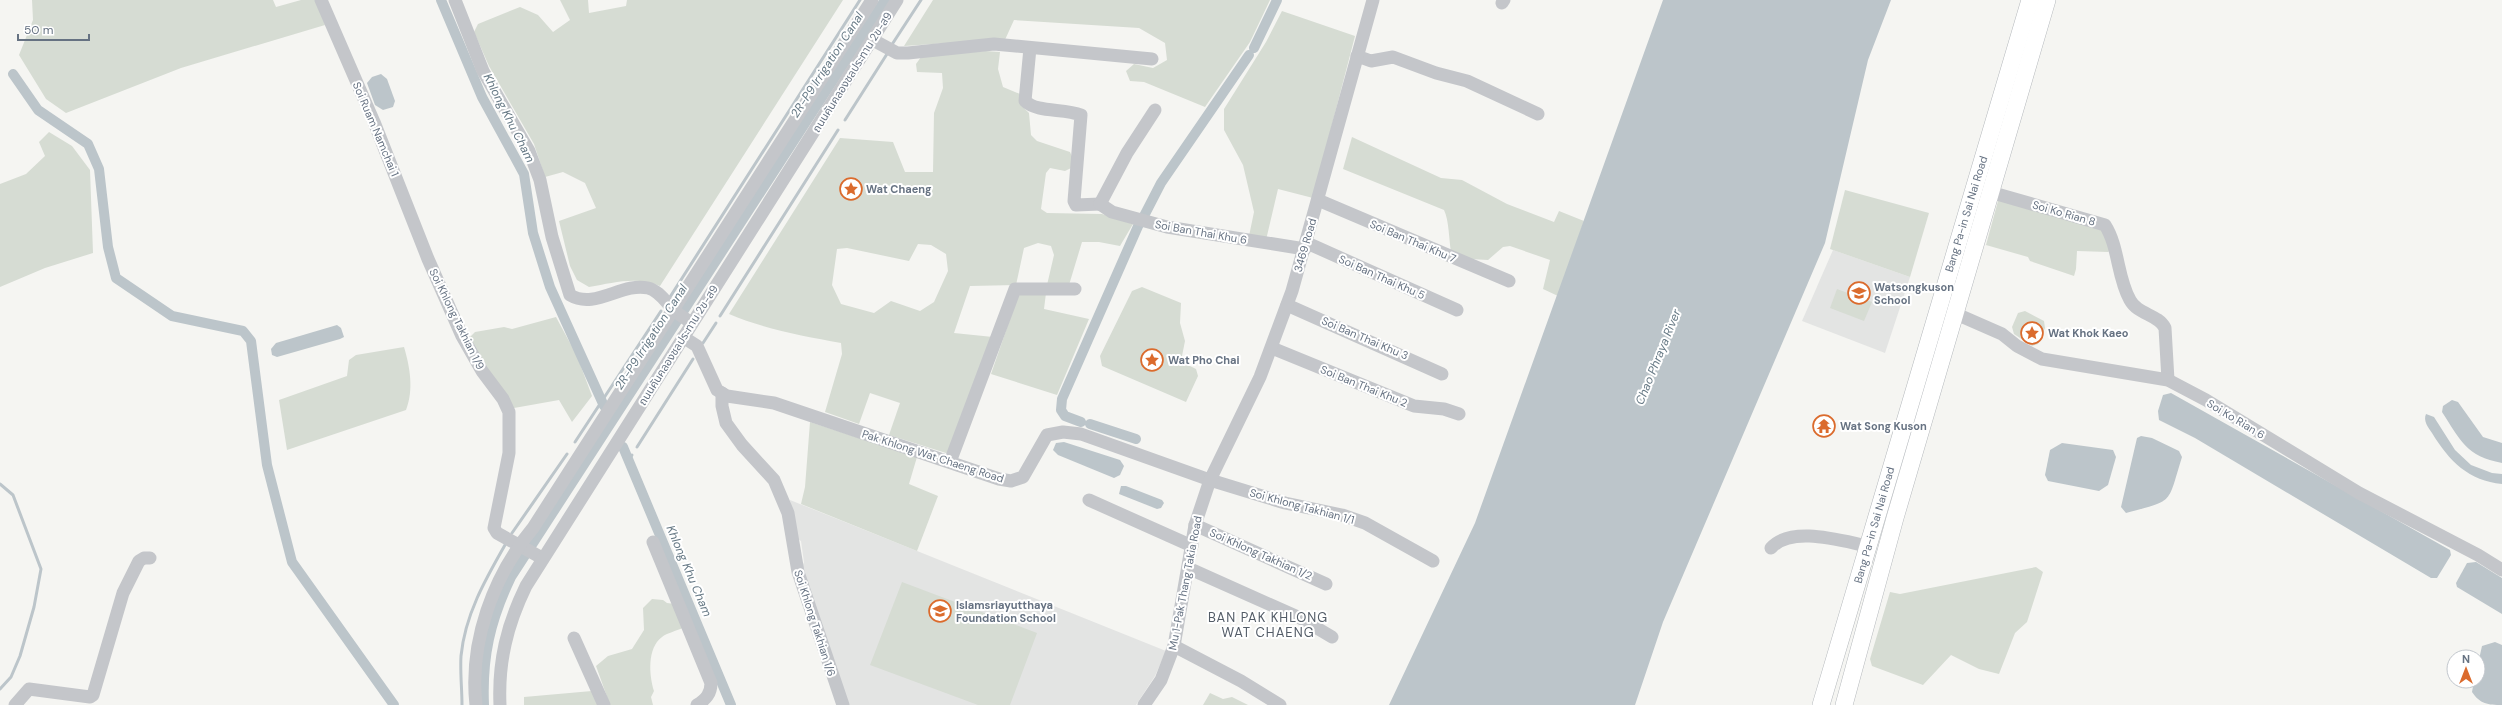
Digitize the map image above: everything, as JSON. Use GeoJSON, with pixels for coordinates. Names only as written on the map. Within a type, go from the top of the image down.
{"type":"FeatureCollection","features":[{"type":"Feature","properties":{"kind":"main road","name":"Bang Pa-in Sai Nai Road"},"geometry":{"type":"LineString","coordinates":[[1822,705],[2030,0]]}},
{"type":"Feature","properties":{"kind":"main road","name":"Bang Pa-in Sai Nai Road"},"geometry":{"type":"LineString","coordinates":[[1844,705],[1954,313],[2047,0]]}},
{"type":"Feature","properties":{"kind":"street","name":"Soi Ruam Namchai 1"},"geometry":{"type":"LineString","coordinates":[[321,0],[374,122],[428,259]]}},
{"type":"Feature","properties":{"kind":"street"},"geometry":{"type":"LineString","coordinates":[[455,0],[483,71],[529,151],[540,180],[564,282],[570,295],[578,300],[588,300],[635,289],[648,288],[659,294],[674,310],[690,321]]}},
{"type":"Feature","properties":{"kind":"street"},"geometry":{"type":"LineString","coordinates":[[476,705],[475,661],[482,623],[492,597],[520,544],[533,528],[872,0]]}},
{"type":"Feature","properties":{"kind":"street","name":"ถนนคันคลองชลประทาน 2ข-ส9"},"geometry":{"type":"LineString","coordinates":[[500,705],[499,675],[508,628],[539,556],[683,337],[690,321],[873,40],[897,0]]}},
{"type":"Feature","properties":{"kind":"street","name":"3469 Road"},"geometry":{"type":"LineString","coordinates":[[1210,480],[1272,348],[1287,305],[1306,246],[1373,0]]}},
{"type":"Feature","properties":{"kind":"street"},"geometry":{"type":"LineString","coordinates":[[873,40],[897,53],[994,44],[1152,59]]}},
{"type":"Feature","properties":{"kind":"street"},"geometry":{"type":"LineString","coordinates":[[1030,48],[1025,101],[1030,106],[1072,111],[1081,115],[1074,201],[1076,205],[1082,206],[1100,204],[1127,153],[1155,110]]}},
{"type":"Feature","properties":{"kind":"street"},"geometry":{"type":"LineString","coordinates":[[1357,56],[1371,61],[1393,57],[1436,73],[1467,80],[1538,114]]}},
{"type":"Feature","properties":{"kind":"street","name":"Soi Ko Rian 8"},"geometry":{"type":"LineString","coordinates":[[1990,192],[2105,225],[2112,236],[2121,281],[2131,302],[2139,310],[2161,321],[2165,328],[2168,380]]}},
{"type":"Feature","properties":{"kind":"street","name":"Soi Ban Thai Khu 7"},"geometry":{"type":"LineString","coordinates":[[1318,200],[1508,281]]}},
{"type":"Feature","properties":{"kind":"street","name":"Soi Ban Thai Khu 6"},"geometry":{"type":"LineString","coordinates":[[1100,204],[1112,212],[1167,227],[1306,246]]}},
{"type":"Feature","properties":{"kind":"street","name":"Soi Ban Thai Khu 5"},"geometry":{"type":"LineString","coordinates":[[1306,246],[1458,310]]}},
{"type":"Feature","properties":{"kind":"street","name":"Soi Khlong Takhian 1/9"},"geometry":{"type":"LineString","coordinates":[[428,259],[462,336],[482,371],[503,399],[509,412],[509,453],[493,522],[497,533],[520,544],[539,556]]}},
{"type":"Feature","properties":{"kind":"street"},"geometry":{"type":"LineString","coordinates":[[950,462],[1015,289],[1075,289]]}},
{"type":"Feature","properties":{"kind":"street","name":"Soi Ban Thai Khu 3"},"geometry":{"type":"LineString","coordinates":[[1287,305],[1442,374]]}},
{"type":"Feature","properties":{"kind":"street","name":"Soi Ko Rian 6"},"geometry":{"type":"LineString","coordinates":[[1954,313],[2002,334],[2016,346],[2042,358],[2168,380],[2206,400],[2359,493],[2478,555],[2502,570]]}},
{"type":"Feature","properties":{"kind":"street"},"geometry":{"type":"LineString","coordinates":[[683,337],[697,346],[717,390],[722,393]]}},
{"type":"Feature","properties":{"kind":"street","name":"Soi Ban Thai Khu 2"},"geometry":{"type":"LineString","coordinates":[[1272,348],[1414,406],[1444,409],[1459,414]]}},
{"type":"Feature","properties":{"kind":"street","name":"Pak Khlong Wat Chaeng Road"},"geometry":{"type":"LineString","coordinates":[[722,393],[727,396],[774,403],[999,478],[1018,480],[1027,471],[1046,435],[1062,432],[1095,438],[1210,480]]}},
{"type":"Feature","properties":{"kind":"street","name":"Soi Khlong Takhian 1/6"},"geometry":{"type":"LineString","coordinates":[[722,393],[722,406],[726,424],[742,445],[774,480],[788,513],[798,572],[843,705]]}},
{"type":"Feature","properties":{"kind":"street","name":"Mu 1-Pak Thang Takia Road"},"geometry":{"type":"LineString","coordinates":[[1144,705],[1161,680],[1174,646],[1195,525],[1210,480]]}},
{"type":"Feature","properties":{"kind":"street","name":"Soi Khlong Takhian 1/1"},"geometry":{"type":"LineString","coordinates":[[1210,480],[1285,503],[1342,515],[1365,523],[1433,561]]}},
{"type":"Feature","properties":{"kind":"street"},"geometry":{"type":"LineString","coordinates":[[1089,500],[1192,546]]}},
{"type":"Feature","properties":{"kind":"street","name":"Soi Khlong Takhian 1/2"},"geometry":{"type":"LineString","coordinates":[[1195,525],[1326,584]]}},
{"type":"Feature","properties":{"kind":"street"},"geometry":{"type":"LineString","coordinates":[[1771,548],[1777,541],[1801,536],[1868,546]]}},
{"type":"Feature","properties":{"kind":"street"},"geometry":{"type":"LineString","coordinates":[[653,542],[711,683],[711,690],[705,699],[697,705]]}},
{"type":"Feature","properties":{"kind":"street"},"geometry":{"type":"LineString","coordinates":[[15,705],[29,689],[90,697],[93,695],[122,592],[139,561],[144,558],[150,558]]}},
{"type":"Feature","properties":{"kind":"street"},"geometry":{"type":"LineString","coordinates":[[1188,568],[1300,618],[1332,637]]}},
{"type":"Feature","properties":{"kind":"street"},"geometry":{"type":"LineString","coordinates":[[574,638],[604,705]]}},
{"type":"Feature","properties":{"kind":"street"},"geometry":{"type":"LineString","coordinates":[[1174,646],[1241,681],[1280,705]]}},
{"type":"Feature","properties":{"kind":"shaded area"},"geometry":{"type":"Polygon","coordinates":[[[32,0],[273,0],[276,7],[301,0],[318,0],[325,25],[181,68],[66,113],[46,99],[19,55],[33,20],[32,0]]]}},
{"type":"Feature","properties":{"kind":"shaded area"},"geometry":{"type":"Polygon","coordinates":[[[560,0],[588,0],[589,13],[626,6],[627,0],[843,0],[660,286],[642,281],[625,281],[589,287],[577,280],[570,266],[559,221],[596,208],[585,183],[563,172],[545,177],[534,144],[489,66],[474,32],[478,24],[520,7],[538,15],[553,32],[570,20],[560,0]]]}},
{"type":"Feature","properties":{"kind":"shaded area"},"geometry":{"type":"Polygon","coordinates":[[[933,0],[1270,0],[1250,42],[1205,107],[1144,82],[1130,81],[1126,71],[1134,64],[1153,68],[1167,60],[1165,43],[1139,28],[1014,20],[1004,42],[993,40],[904,46],[933,0]]]}},
{"type":"Feature","properties":{"kind":"shaded area"},"geometry":{"type":"Polygon","coordinates":[[[1282,11],[1355,36],[1313,198],[1278,189],[1266,240],[1249,236],[1254,212],[1243,165],[1224,130],[1224,109],[1266,42],[1282,11]]]}},
{"type":"Feature","properties":{"kind":"shaded area"},"geometry":{"type":"Polygon","coordinates":[[[985,51],[1000,52],[998,69],[1003,87],[1020,94],[1020,104],[1029,113],[1031,135],[1037,141],[1070,152],[1073,159],[1071,168],[1065,171],[1050,168],[1046,173],[1041,209],[1047,213],[1102,214],[1133,224],[1120,246],[1099,242],[1082,242],[1069,285],[1047,285],[1054,255],[1051,246],[1038,243],[1024,248],[1016,285],[970,286],[954,333],[993,337],[951,452],[946,453],[889,435],[900,403],[870,393],[859,424],[825,412],[842,354],[841,343],[770,328],[729,314],[840,138],[893,142],[905,172],[933,172],[934,113],[943,88],[942,73],[917,72],[916,64],[921,57],[985,51]],[[918,244],[909,261],[847,248],[837,249],[832,285],[841,304],[874,313],[891,301],[920,311],[934,302],[948,271],[946,254],[931,245],[918,244]]]}},
{"type":"Feature","properties":{"kind":"shaded area"},"geometry":{"type":"Polygon","coordinates":[[[49,132],[72,146],[90,170],[93,253],[45,268],[0,287],[0,184],[26,174],[45,156],[39,142],[49,132]]]}},
{"type":"Feature","properties":{"kind":"shaded area"},"geometry":{"type":"Polygon","coordinates":[[[1352,137],[1441,178],[1462,180],[1507,204],[1554,222],[1559,211],[1584,221],[1558,296],[1543,289],[1550,260],[1510,246],[1503,247],[1488,260],[1470,259],[1451,252],[1448,225],[1444,210],[1343,169],[1352,137]]]}},
{"type":"Feature","properties":{"kind":"shaded area"},"geometry":{"type":"Polygon","coordinates":[[[1845,190],[1929,213],[1910,277],[1830,249],[1845,190]]]}},
{"type":"Feature","properties":{"kind":"shaded area"},"geometry":{"type":"Polygon","coordinates":[[[2002,199],[2103,227],[2111,250],[2108,252],[2077,251],[2074,276],[2030,261],[2028,257],[1986,245],[1998,201],[2002,199]]]}},
{"type":"Feature","properties":{"kind":"shaded area","name":"Watsongkuson School"},"geometry":{"type":"Polygon","coordinates":[[[1833,250],[1910,277],[1885,353],[1802,321],[1833,250]]]}},
{"type":"Feature","properties":{"kind":"shaded area"},"geometry":{"type":"Polygon","coordinates":[[[1142,287],[1181,303],[1180,323],[1185,341],[1182,356],[1186,364],[1196,369],[1198,376],[1186,402],[1102,366],[1100,356],[1132,291],[1142,287]]]}},
{"type":"Feature","properties":{"kind":"shaded area"},"geometry":{"type":"Polygon","coordinates":[[[1837,289],[1872,302],[1864,321],[1830,308],[1837,289]]]}},
{"type":"Feature","properties":{"kind":"shaded area"},"geometry":{"type":"Polygon","coordinates":[[[1023,293],[1046,293],[1044,309],[1089,319],[1057,395],[991,374],[1018,296],[1023,293]]]}},
{"type":"Feature","properties":{"kind":"shaded area"},"geometry":{"type":"Polygon","coordinates":[[[2025,311],[2044,321],[2045,328],[2038,344],[2032,346],[2014,334],[2012,327],[2018,313],[2025,311]]]}},
{"type":"Feature","properties":{"kind":"shaded area"},"geometry":{"type":"Polygon","coordinates":[[[556,317],[577,356],[592,396],[572,422],[559,400],[514,408],[484,367],[470,337],[475,332],[504,327],[512,329],[556,317]]]}},
{"type":"Feature","properties":{"kind":"shaded area"},"geometry":{"type":"Polygon","coordinates":[[[404,347],[410,378],[410,395],[406,410],[287,450],[279,400],[347,376],[349,360],[356,355],[404,347]]]}},
{"type":"Feature","properties":{"kind":"shaded area"},"geometry":{"type":"Polygon","coordinates":[[[810,422],[917,457],[909,484],[938,496],[917,551],[801,504],[805,487],[810,422]]]}},
{"type":"Feature","properties":{"kind":"shaded area","name":"Islamsriayutthaya Foundation School"},"geometry":{"type":"Polygon","coordinates":[[[790,500],[1166,651],[1155,676],[1136,705],[849,705],[801,570],[804,562],[801,541],[796,538],[790,500]]]}},
{"type":"Feature","properties":{"kind":"shaded area"},"geometry":{"type":"Polygon","coordinates":[[[2036,567],[2043,572],[2027,622],[2015,633],[1999,674],[1979,669],[1951,655],[1923,685],[1872,666],[1870,659],[1890,592],[1900,594],[2036,567]]]}},
{"type":"Feature","properties":{"kind":"shaded area"},"geometry":{"type":"Polygon","coordinates":[[[902,582],[1037,633],[1010,705],[978,705],[870,665],[902,582]]]}},
{"type":"Feature","properties":{"kind":"shaded area"},"geometry":{"type":"Polygon","coordinates":[[[652,599],[663,600],[667,603],[675,604],[683,628],[662,637],[654,648],[650,662],[654,691],[651,697],[653,705],[610,705],[596,666],[608,656],[632,649],[644,630],[643,608],[652,599]]]}},
{"type":"Feature","properties":{"kind":"shaded area"},"geometry":{"type":"Polygon","coordinates":[[[592,691],[599,705],[524,705],[524,697],[592,691]]]}},
{"type":"Feature","properties":{"kind":"shaded area"},"geometry":{"type":"Polygon","coordinates":[[[1210,693],[1223,699],[1232,697],[1248,705],[1203,705],[1210,693]]]}},
{"type":"Feature","properties":{"kind":"water","name":"Chao Phraya River"},"geometry":{"type":"Polygon","coordinates":[[[1663,0],[1891,0],[1868,60],[1825,243],[1663,622],[1635,705],[1389,705],[1475,523],[1663,0]]]}},
{"type":"Feature","properties":{"kind":"water"},"geometry":{"type":"Polygon","coordinates":[[[381,74],[387,79],[395,101],[393,107],[383,110],[375,105],[367,83],[372,77],[381,74]]]}},
{"type":"Feature","properties":{"kind":"water"},"geometry":{"type":"Polygon","coordinates":[[[337,325],[341,328],[344,337],[340,339],[277,357],[272,355],[271,349],[276,343],[337,325]]]}},
{"type":"Feature","properties":{"kind":"water"},"geometry":{"type":"Polygon","coordinates":[[[2171,393],[2450,550],[2451,555],[2437,578],[2431,578],[2195,438],[2159,420],[2158,411],[2163,395],[2171,393]]]}},
{"type":"Feature","properties":{"kind":"water"},"geometry":{"type":"Polygon","coordinates":[[[2452,400],[2458,402],[2483,437],[2502,443],[2502,463],[2480,456],[2466,446],[2460,439],[2442,412],[2443,406],[2452,400]]]}},
{"type":"Feature","properties":{"kind":"water"},"geometry":{"type":"Polygon","coordinates":[[[2426,414],[2434,417],[2455,450],[2471,465],[2492,473],[2502,474],[2502,484],[2480,479],[2461,468],[2453,461],[2445,452],[2428,426],[2425,419],[2426,414]]]}},
{"type":"Feature","properties":{"kind":"water"},"geometry":{"type":"Polygon","coordinates":[[[2141,436],[2152,438],[2179,451],[2182,457],[2174,484],[2167,498],[2153,506],[2126,513],[2121,507],[2137,438],[2141,436]]]}},
{"type":"Feature","properties":{"kind":"water"},"geometry":{"type":"Polygon","coordinates":[[[1064,442],[1120,460],[1124,466],[1120,475],[1114,478],[1058,455],[1053,450],[1056,443],[1064,442]]]}},
{"type":"Feature","properties":{"kind":"water"},"geometry":{"type":"Polygon","coordinates":[[[2062,443],[2113,450],[2116,457],[2108,485],[2099,491],[2048,481],[2045,475],[2050,450],[2062,443]]]}},
{"type":"Feature","properties":{"kind":"water"},"geometry":{"type":"Polygon","coordinates":[[[1121,486],[1126,486],[1162,500],[1164,503],[1161,508],[1157,509],[1119,494],[1121,486]]]}},
{"type":"Feature","properties":{"kind":"water"},"geometry":{"type":"Polygon","coordinates":[[[2476,562],[2502,578],[2502,614],[2457,587],[2456,583],[2467,563],[2476,562]]]}},
{"type":"Feature","properties":{"kind":"water"},"geometry":{"type":"Polygon","coordinates":[[[2495,642],[2502,645],[2502,705],[2485,703],[2478,699],[2472,692],[2473,689],[2486,689],[2486,649],[2481,649],[2482,646],[2495,642]]]}},
{"type":"Feature","properties":{"kind":"waterway","name":"Khlong Khu Cham"},"geometry":{"type":"LineString","coordinates":[[441,0],[482,97],[524,174],[533,233],[550,287],[604,406]]}},
{"type":"Feature","properties":{"kind":"waterway"},"geometry":{"type":"LineString","coordinates":[[670,297],[860,0]]}},
{"type":"Feature","properties":{"kind":"waterway","name":"2R-P9 Irrigation Canal"},"geometry":{"type":"LineString","coordinates":[[484,705],[484,671],[489,640],[498,609],[511,577],[885,0]]}},
{"type":"Feature","properties":{"kind":"waterway"},"geometry":{"type":"LineString","coordinates":[[891,46],[921,0]]}},
{"type":"Feature","properties":{"kind":"waterway"},"geometry":{"type":"LineString","coordinates":[[1254,48],[1277,0]]}},
{"type":"Feature","properties":{"kind":"waterway"},"geometry":{"type":"LineString","coordinates":[[845,120],[887,54]]}},
{"type":"Feature","properties":{"kind":"waterway"},"geometry":{"type":"LineString","coordinates":[[1144,216],[1161,183],[1249,55]]}},
{"type":"Feature","properties":{"kind":"waterway"},"geometry":{"type":"LineString","coordinates":[[13,74],[38,110],[88,144],[99,169],[108,247],[116,278],[172,316],[243,331],[251,341],[267,465],[292,562],[394,705]]}},
{"type":"Feature","properties":{"kind":"waterway"},"geometry":{"type":"LineString","coordinates":[[720,316],[838,130]]}},
{"type":"Feature","properties":{"kind":"waterway"},"geometry":{"type":"LineString","coordinates":[[1081,422],[1065,416],[1061,410],[1062,399],[1139,224]]}},
{"type":"Feature","properties":{"kind":"waterway"},"geometry":{"type":"LineString","coordinates":[[575,442],[661,311]]}},
{"type":"Feature","properties":{"kind":"waterway"},"geometry":{"type":"LineString","coordinates":[[703,343],[716,323]]}},
{"type":"Feature","properties":{"kind":"waterway"},"geometry":{"type":"LineString","coordinates":[[637,447],[693,359]]}},
{"type":"Feature","properties":{"kind":"waterway"},"geometry":{"type":"LineString","coordinates":[[1090,424],[1136,439]]}},
{"type":"Feature","properties":{"kind":"waterway","name":"Khlong Khu Cham"},"geometry":{"type":"LineString","coordinates":[[623,447],[731,705]]}},
{"type":"Feature","properties":{"kind":"waterway"},"geometry":{"type":"LineString","coordinates":[[512,533],[567,454]]}},
{"type":"Feature","properties":{"kind":"waterway","name":"Khlong Khu Cham"},"geometry":{"type":"LineString","coordinates":[[629,460],[632,455]]}},
{"type":"Feature","properties":{"kind":"waterway"},"geometry":{"type":"LineString","coordinates":[[0,484],[13,495],[41,569],[34,607],[20,656],[11,677],[0,689]]}},
{"type":"Feature","properties":{"kind":"waterway"},"geometry":{"type":"LineString","coordinates":[[462,705],[461,656],[467,626],[471,612],[483,585],[505,545]]}},
{"type":"Feature","properties":{"kind":"place","name":"Wat Chaeng"},"geometry":{"type":"Point","coordinates":[851,189]}},
{"type":"Feature","properties":{"kind":"place","name":"Watsongkuson School"},"geometry":{"type":"Point","coordinates":[1859,293]}},
{"type":"Feature","properties":{"kind":"place","name":"Wat Khok Kaeo"},"geometry":{"type":"Point","coordinates":[2032,333]}},
{"type":"Feature","properties":{"kind":"place","name":"Wat Pho Chai"},"geometry":{"type":"Point","coordinates":[1152,360]}},
{"type":"Feature","properties":{"kind":"place","name":"Wat Song Kuson"},"geometry":{"type":"Point","coordinates":[1824,426]}},
{"type":"Feature","properties":{"kind":"place","name":"Islamsriayutthaya Foundation School"},"geometry":{"type":"Point","coordinates":[940,611]}},
{"type":"Feature","properties":{"kind":"district","name":"BAN PAK KHLONG WAT CHAENG"},"geometry":{"type":"Point","coordinates":[1268,624]}}]}
